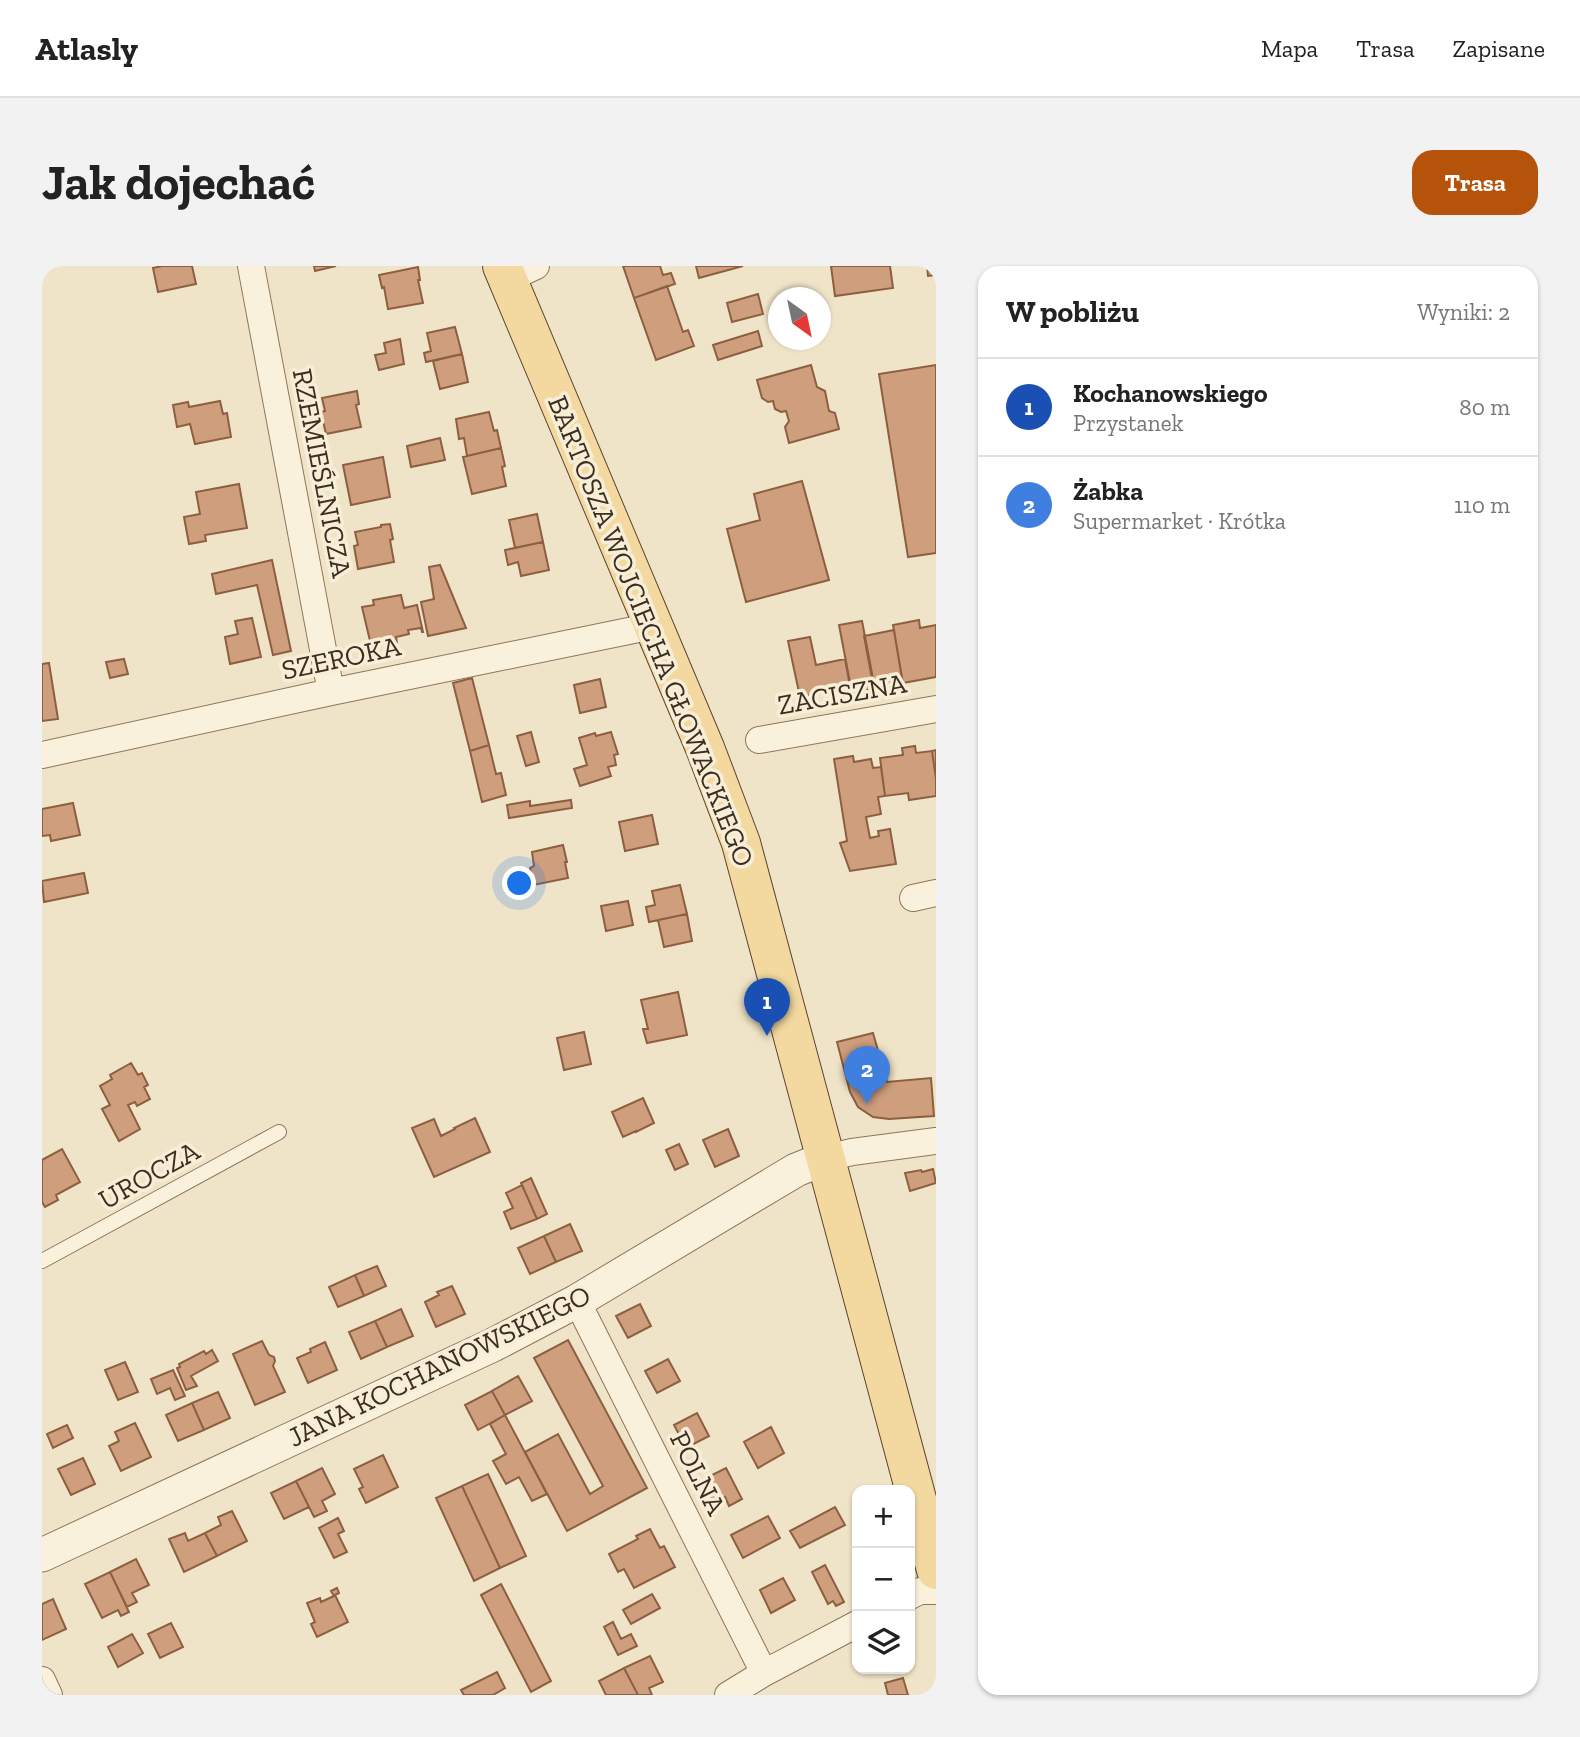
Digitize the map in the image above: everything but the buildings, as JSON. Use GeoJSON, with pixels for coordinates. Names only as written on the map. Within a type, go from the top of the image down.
{"type":"FeatureCollection","features":[{"type":"Feature","properties":{"kind":"main road","name":"BARTOSZA WOJCIECHA GŁOWACKIEGO"},"geometry":{"type":"LineString","coordinates":[[515,270],[653,626],[705,748],[741,843],[936,1570]]}},
{"type":"Feature","properties":{"kind":"street","name":"RZEMIEŚLNICZA"},"geometry":{"type":"LineString","coordinates":[[251,266],[331,692]]}},
{"type":"Feature","properties":{"kind":"street","name":"SZEROKA"},"geometry":{"type":"LineString","coordinates":[[42,755],[653,626]]}},
{"type":"Feature","properties":{"kind":"street","name":"ZACISZNA"},"geometry":{"type":"LineString","coordinates":[[759,740],[936,709]]}},
{"type":"Feature","properties":{"kind":"street"},"geometry":{"type":"LineString","coordinates":[[826,1158],[936,1141]]}},
{"type":"Feature","properties":{"kind":"street","name":"JANA KOCHANOWSKIEGO"},"geometry":{"type":"LineString","coordinates":[[42,1555],[493,1345],[577,1301],[789,1174],[826,1158]]}},
{"type":"Feature","properties":{"kind":"street","name":"POLNA"},"geometry":{"type":"LineString","coordinates":[[577,1301],[764,1673]]}},
{"type":"Feature","properties":{"kind":"street"},"geometry":{"type":"LineString","coordinates":[[915,1594],[936,1591]]}},
{"type":"Feature","properties":{"kind":"street"},"geometry":{"type":"LineString","coordinates":[[732,1694],[764,1673],[852,1627]]}},
{"type":"Feature","properties":{"kind":"street"},"geometry":{"type":"LineString","coordinates":[[42,1680],[49,1695]]}},
{"type":"Feature","properties":{"kind":"lane","name":"UROCZA"},"geometry":{"type":"LineString","coordinates":[[42,1261],[279,1132]]}},
{"type":"Feature","properties":{"kind":"place","name":"Kochanowskiego"},"geometry":{"type":"Point","coordinates":[767,1036]}},
{"type":"Feature","properties":{"kind":"place","name":"Żabka"},"geometry":{"type":"Point","coordinates":[867,1104]}}]}
